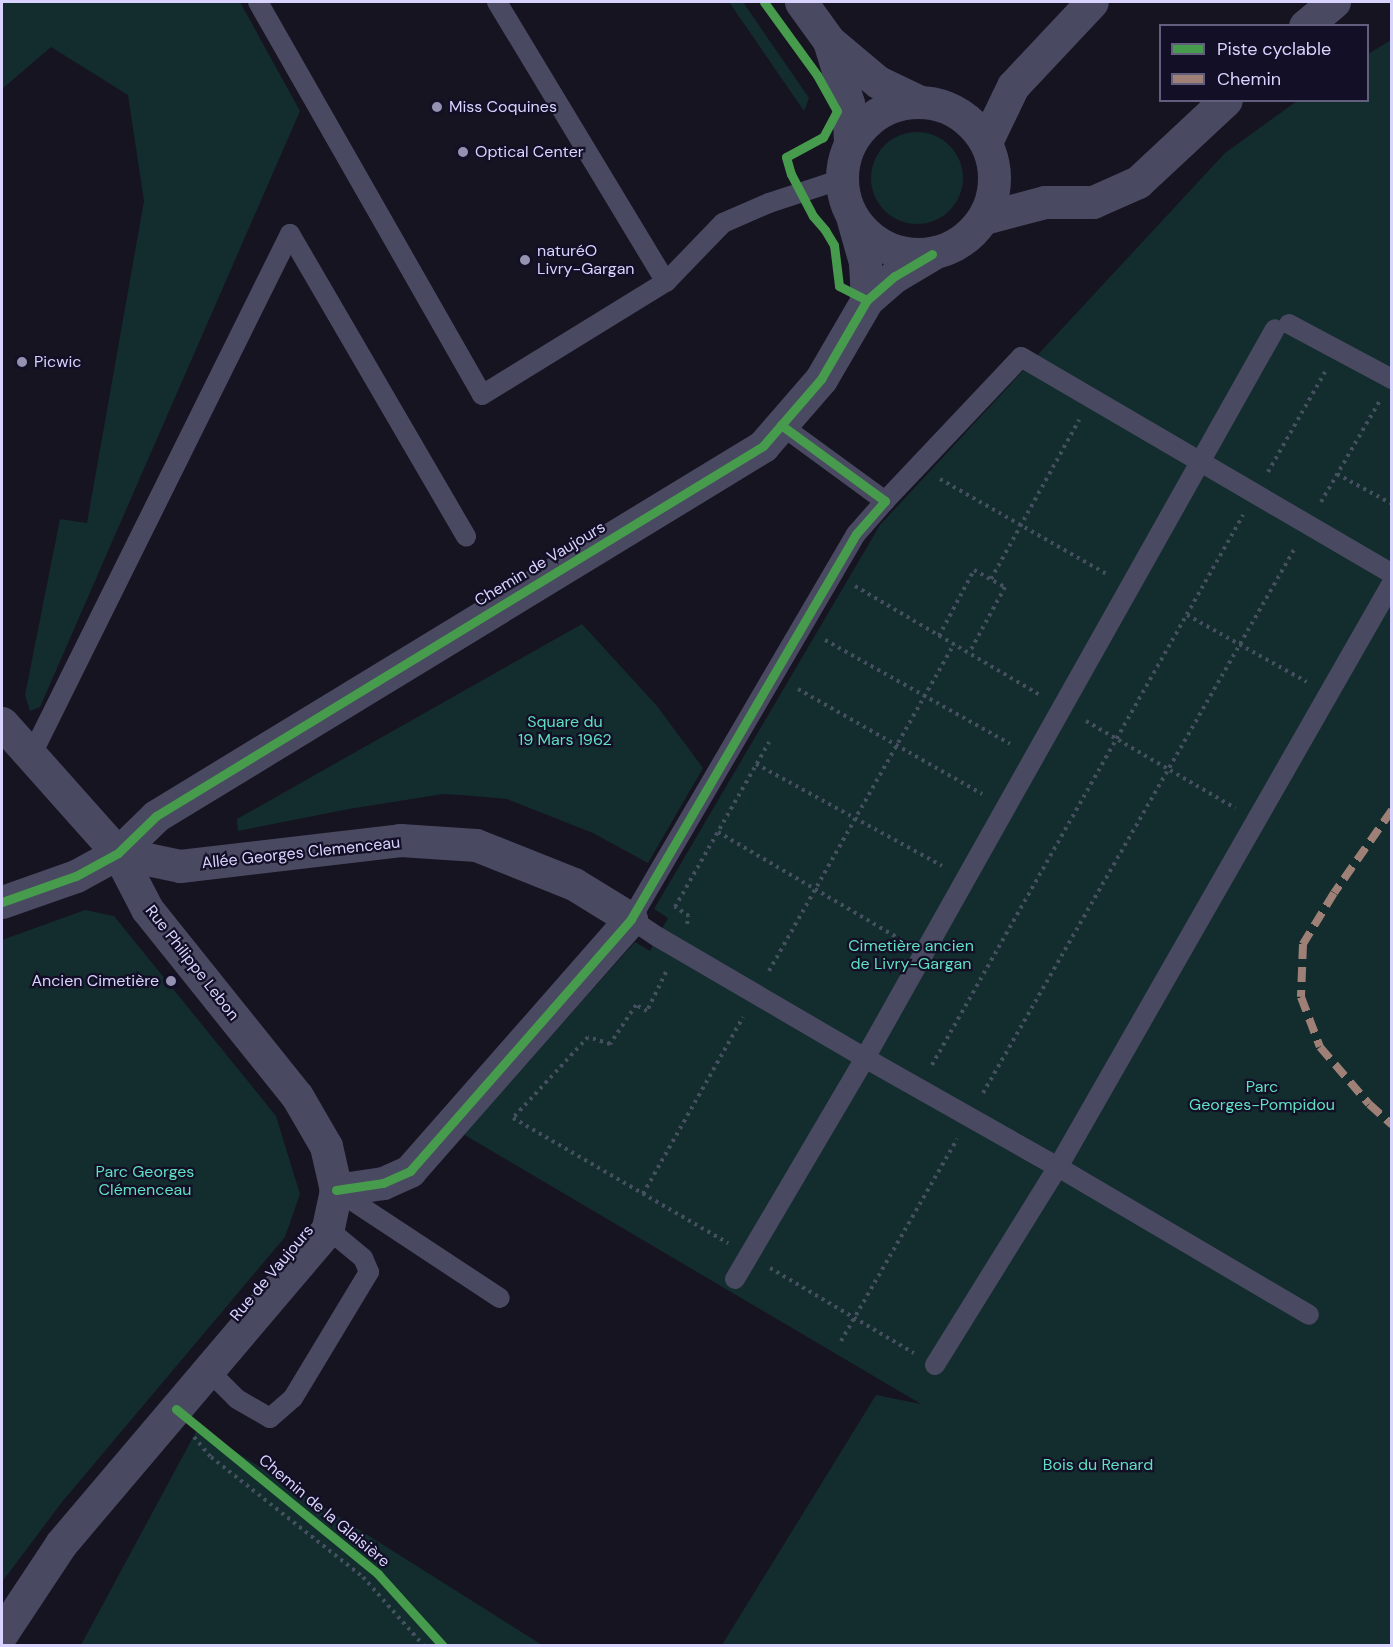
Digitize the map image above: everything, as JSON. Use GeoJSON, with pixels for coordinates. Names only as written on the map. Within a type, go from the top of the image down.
{"type":"FeatureCollection","features":[{"type":"Feature","properties":{"kind":"street"},"geometry":{"type":"LineString","coordinates":[[801,2],[829,41],[878,81],[918,101],[946,106],[969,120],[990,155],[1018,190],[1045,201]]}},
{"type":"Feature","properties":{"kind":"street"},"geometry":{"type":"LineString","coordinates":[[853,220],[868,237],[887,249],[909,254],[932,254],[953,247],[971,235],[984,218],[993,193],[990,155],[1012,86],[1092,2]]}},
{"type":"Feature","properties":{"kind":"street"},"geometry":{"type":"LineString","coordinates":[[1307,24],[1334,2]]}},
{"type":"Feature","properties":{"kind":"street"},"geometry":{"type":"LineString","coordinates":[[829,41],[848,103],[850,141],[842,167],[842,194],[853,220],[865,262],[867,300]]}},
{"type":"Feature","properties":{"kind":"street"},"geometry":{"type":"LineString","coordinates":[[850,141],[868,120],[876,115],[892,106],[918,101]]}},
{"type":"Feature","properties":{"kind":"street"},"geometry":{"type":"LineString","coordinates":[[984,218],[1045,201],[1093,202],[1138,182],[1224,102]]}},
{"type":"Feature","properties":{"kind":"street","name":"Chemin de Vaujours"},"geometry":{"type":"LineString","coordinates":[[118,853],[156,816],[763,446],[821,379],[867,300],[895,276],[932,254]]}},
{"type":"Feature","properties":{"kind":"street","name":"Rue Philippe Lebon"},"geometry":{"type":"LineString","coordinates":[[2,723],[30,758],[118,853],[147,909],[297,1096],[326,1146],[336,1190]]}},
{"type":"Feature","properties":{"kind":"street","name":"Allée Georges Clemenceau"},"geometry":{"type":"LineString","coordinates":[[118,853],[180,866],[400,840],[476,845],[574,884],[631,919]]}},
{"type":"Feature","properties":{"kind":"street"},"geometry":{"type":"LineString","coordinates":[[2,902],[76,876],[118,853]]}},
{"type":"Feature","properties":{"kind":"street"},"geometry":{"type":"LineString","coordinates":[[336,1190],[383,1183],[410,1171],[631,919]]}},
{"type":"Feature","properties":{"kind":"street","name":"Rue de Vaujours"},"geometry":{"type":"LineString","coordinates":[[2,1633],[61,1544],[328,1229],[336,1190]]}},
{"type":"Feature","properties":{"kind":"lane"},"geometry":{"type":"LineString","coordinates":[[258,2],[482,395],[666,282],[723,223],[769,203],[842,179]]}},
{"type":"Feature","properties":{"kind":"lane"},"geometry":{"type":"LineString","coordinates":[[497,2],[666,282]]}},
{"type":"Feature","properties":{"kind":"lane"},"geometry":{"type":"LineString","coordinates":[[30,758],[290,234],[466,536]]}},
{"type":"Feature","properties":{"kind":"lane"},"geometry":{"type":"LineString","coordinates":[[735,1280],[865,1058],[1200,462],[1282,327],[1337,350],[1391,380]]}},
{"type":"Feature","properties":{"kind":"lane"},"geometry":{"type":"LineString","coordinates":[[1309,1315],[1058,1167],[865,1058],[631,919],[856,534],[1020,357],[1392,574]]}},
{"type":"Feature","properties":{"kind":"lane"},"geometry":{"type":"LineString","coordinates":[[781,425],[885,501]]}},
{"type":"Feature","properties":{"kind":"lane"},"geometry":{"type":"LineString","coordinates":[[935,1365],[1058,1167],[1392,583]]}},
{"type":"Feature","properties":{"kind":"lane"},"geometry":{"type":"LineString","coordinates":[[336,1190],[500,1298]]}},
{"type":"Feature","properties":{"kind":"lane"},"geometry":{"type":"LineString","coordinates":[[208,1371],[237,1399],[270,1418],[293,1398],[369,1272],[363,1258],[328,1229]]}},
{"type":"Feature","properties":{"kind":"path"},"geometry":{"type":"LineString","coordinates":[[919,1089],[1337,350]]}},
{"type":"Feature","properties":{"kind":"path"},"geometry":{"type":"LineString","coordinates":[[841,1341],[1391,380]]}},
{"type":"Feature","properties":{"kind":"path"},"geometry":{"type":"LineString","coordinates":[[991,579],[1091,399]]}},
{"type":"Feature","properties":{"kind":"path"},"geometry":{"type":"LineString","coordinates":[[943,468],[935,477],[1130,587]]}},
{"type":"Feature","properties":{"kind":"path"},"geometry":{"type":"LineString","coordinates":[[1338,474],[1392,504]]}},
{"type":"Feature","properties":{"kind":"path"},"geometry":{"type":"LineString","coordinates":[[939,636],[974,570],[991,579],[1005,587],[969,653]]}},
{"type":"Feature","properties":{"kind":"path"},"geometry":{"type":"LineString","coordinates":[[1187,615],[1328,693]]}},
{"type":"Feature","properties":{"kind":"path"},"geometry":{"type":"LineString","coordinates":[[825,640],[1034,757]]}},
{"type":"Feature","properties":{"kind":"path"},"geometry":{"type":"LineString","coordinates":[[643,1194],[954,644]]}},
{"type":"Feature","properties":{"kind":"path"},"geometry":{"type":"LineString","coordinates":[[798,689],[1006,808]]}},
{"type":"Feature","properties":{"kind":"path"},"geometry":{"type":"LineString","coordinates":[[756,764],[966,879]]}},
{"type":"Feature","properties":{"kind":"path"},"geometry":{"type":"LineString","coordinates":[[718,832],[924,953]]}},
{"type":"Feature","properties":{"kind":"path"},"geometry":{"type":"LineString","coordinates":[[175,1410],[204,1431]]}},
{"type":"Feature","properties":{"kind":"green space"},"geometry":{"type":"Polygon","coordinates":[[[2,2],[240,2],[300,111],[40,707],[30,711],[25,695],[60,519],[87,523],[144,201],[128,95],[51,47],[2,89],[2,2]]]}},
{"type":"Feature","properties":{"kind":"green space"},"geometry":{"type":"Polygon","coordinates":[[[729,2],[743,2],[809,98],[804,111],[729,2]]]}},
{"type":"Feature","properties":{"kind":"green space","name":"Cimetière ancien de Livry-Gargan"},"geometry":{"type":"Polygon","coordinates":[[[1391,40],[1391,1645],[722,1645],[876,1395],[921,1404],[463,1134],[635,942],[650,951],[668,918],[654,909],[880,525],[1225,153],[1296,102],[1369,102],[1369,53],[1391,40]]]}},
{"type":"Feature","properties":{"kind":"green space"},"geometry":{"type":"Polygon","coordinates":[[[917,132],[934,136],[949,146],[959,161],[963,178],[959,195],[949,210],[934,220],[917,224],[900,220],[885,210],[875,195],[871,178],[875,161],[885,146],[900,136],[917,132]]]}},
{"type":"Feature","properties":{"kind":"green space","name":"Square du 19 Mars 1962"},"geometry":{"type":"Polygon","coordinates":[[[582,624],[657,706],[703,768],[648,863],[593,833],[507,799],[461,795],[443,794],[349,809],[238,831],[237,819],[582,624]]]}},
{"type":"Feature","properties":{"kind":"green space","name":"Parc Georges Clémenceau"},"geometry":{"type":"Polygon","coordinates":[[[85,910],[114,916],[276,1116],[300,1194],[285,1237],[62,1502],[2,1582],[2,940],[85,910]]]}},
{"type":"Feature","properties":{"kind":"green space"},"geometry":{"type":"Polygon","coordinates":[[[198,1428],[542,1645],[81,1645],[198,1428]]]}},
{"type":"Feature","properties":{"kind":"marked path"},"geometry":{"type":"LineString","coordinates":[[1392,810],[1334,893],[1303,944],[1301,997],[1320,1047],[1369,1104],[1392,1125]]}},
{"type":"Feature","properties":{"kind":"cycle path"},"geometry":{"type":"LineString","coordinates":[[764,2],[817,75],[837,111],[823,137],[786,157],[791,174],[813,216],[834,245],[839,286],[867,300]]}},
{"type":"Feature","properties":{"kind":"cycle path"},"geometry":{"type":"LineString","coordinates":[[2,902],[76,876],[118,853],[156,816],[763,446],[821,379],[867,300],[895,276],[932,254]]}},
{"type":"Feature","properties":{"kind":"cycle path"},"geometry":{"type":"LineString","coordinates":[[336,1190],[383,1183],[410,1171],[631,919],[856,534],[885,501],[781,425]]}},
{"type":"Feature","properties":{"kind":"cycle path","name":"Chemin de la Glaisière"},"geometry":{"type":"LineString","coordinates":[[176,1409],[378,1574],[443,1646]]}},
{"type":"Feature","properties":{"kind":"place","name":"Miss Coquines"},"geometry":{"type":"Point","coordinates":[437,107]}},
{"type":"Feature","properties":{"kind":"place","name":"Optical Center"},"geometry":{"type":"Point","coordinates":[463,152]}},
{"type":"Feature","properties":{"kind":"place","name":"naturéO Livry-Gargan"},"geometry":{"type":"Point","coordinates":[525,260]}},
{"type":"Feature","properties":{"kind":"place","name":"Picwic"},"geometry":{"type":"Point","coordinates":[22,362]}},
{"type":"Feature","properties":{"kind":"place","name":"Ancien Cimetière"},"geometry":{"type":"Point","coordinates":[171,981]}},
{"type":"Feature","properties":{"kind":"park label","name":"Parc Georges-Pompidou"},"geometry":{"type":"Point","coordinates":[1262,1096]}},
{"type":"Feature","properties":{"kind":"park label","name":"Bois du Renard"},"geometry":{"type":"Point","coordinates":[1098,1465]}}]}
